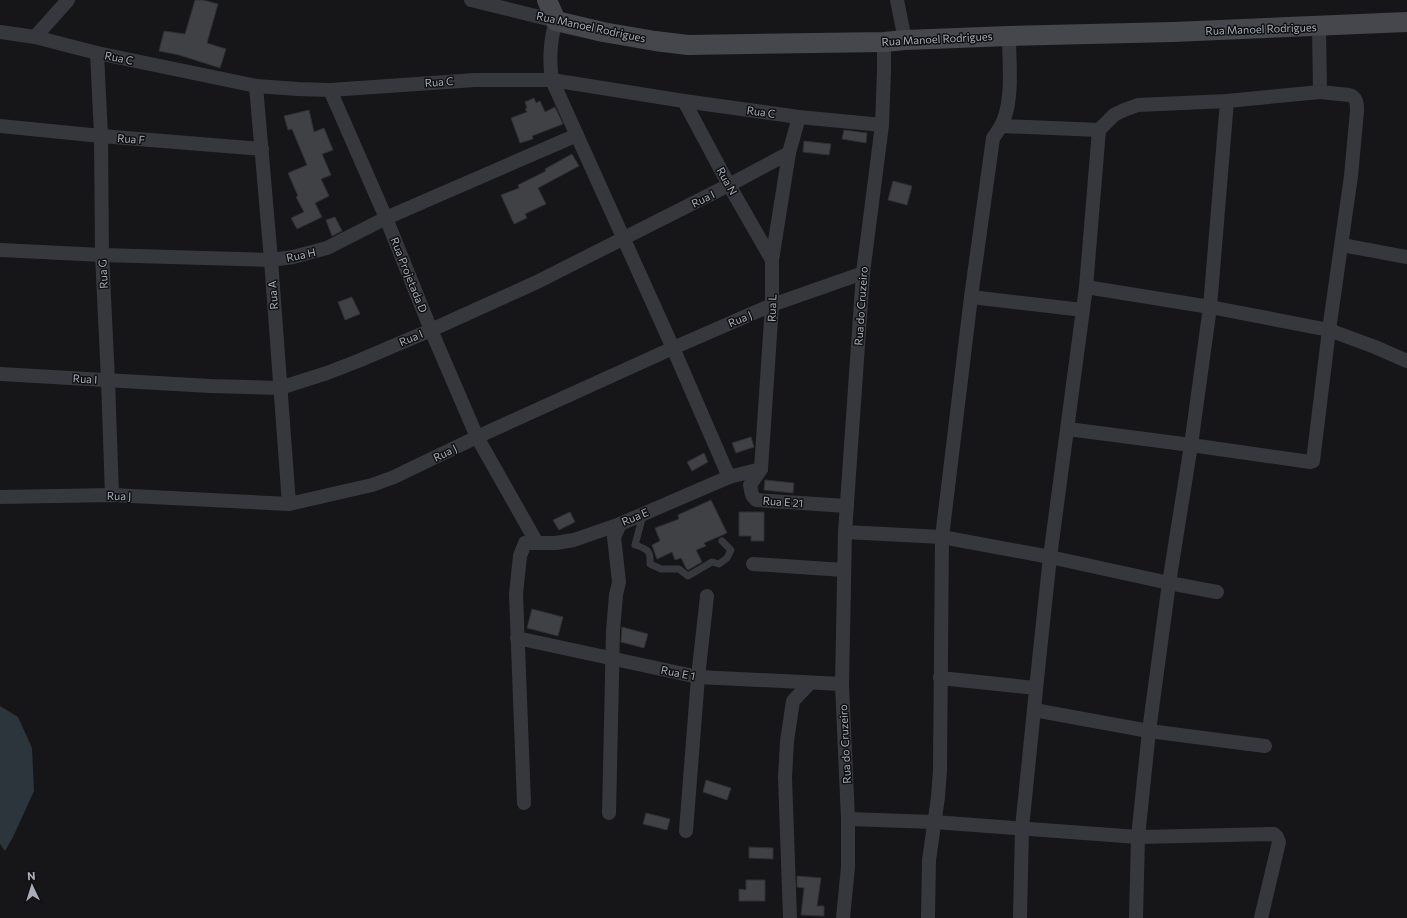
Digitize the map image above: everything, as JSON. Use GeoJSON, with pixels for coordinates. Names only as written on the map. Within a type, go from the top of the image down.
{"type":"FeatureCollection","features":[{"type":"Feature","properties":{"kind":"street"},"geometry":{"type":"LineString","coordinates":[[35,37],[68,0]]}},
{"type":"Feature","properties":{"kind":"street","name":"Rua Manoel Rodrigues"},"geometry":{"type":"LineString","coordinates":[[471,0],[603,32],[655,41],[688,44],[884,42],[1009,36],[1319,27],[1407,22]]}},
{"type":"Feature","properties":{"kind":"street"},"geometry":{"type":"LineString","coordinates":[[547,0],[556,21],[551,46],[550,64],[552,80],[673,348],[729,477],[761,469]]}},
{"type":"Feature","properties":{"kind":"street"},"geometry":{"type":"LineString","coordinates":[[896,0],[905,40]]}},
{"type":"Feature","properties":{"kind":"street"},"geometry":{"type":"LineString","coordinates":[[1319,27],[1320,92]]}},
{"type":"Feature","properties":{"kind":"street","name":"Rua C"},"geometry":{"type":"LineString","coordinates":[[0,32],[35,37],[97,53],[256,86],[330,90],[475,80],[552,80],[684,101],[799,117],[882,125]]}},
{"type":"Feature","properties":{"kind":"street"},"geometry":{"type":"LineString","coordinates":[[928,918],[929,860],[938,797],[940,770],[942,537],[971,297],[993,138],[1002,126],[1007,109],[1009,36]]}},
{"type":"Feature","properties":{"kind":"street","name":"Rua do Cruzeiro"},"geometry":{"type":"LineString","coordinates":[[843,918],[848,867],[848,819],[842,684],[844,532],[862,273],[882,125],[884,42]]}},
{"type":"Feature","properties":{"kind":"street","name":"Rua G"},"geometry":{"type":"LineString","coordinates":[[97,53],[101,136],[102,255],[112,495]]}},
{"type":"Feature","properties":{"kind":"street","name":"Rua A"},"geometry":{"type":"LineString","coordinates":[[256,86],[271,260],[289,504]]}},
{"type":"Feature","properties":{"kind":"street","name":"Rua Projetada D"},"geometry":{"type":"LineString","coordinates":[[330,90],[386,218],[431,330],[477,437],[538,543]]}},
{"type":"Feature","properties":{"kind":"street"},"geometry":{"type":"LineString","coordinates":[[1020,918],[1022,828],[1036,688],[1050,557],[1086,287],[1099,130],[1114,115],[1138,105],[1227,101],[1320,92],[1352,96],[1357,105],[1351,176],[1312,462],[1068,429]]}},
{"type":"Feature","properties":{"kind":"street","name":"Rua N"},"geometry":{"type":"LineString","coordinates":[[684,101],[729,186],[772,260]]}},
{"type":"Feature","properties":{"kind":"street"},"geometry":{"type":"LineString","coordinates":[[1136,918],[1138,837],[1149,731],[1169,583],[1191,445],[1210,307],[1227,101]]}},
{"type":"Feature","properties":{"kind":"street","name":"Rua L"},"geometry":{"type":"LineString","coordinates":[[761,469],[772,305],[772,260],[789,153],[799,117]]}},
{"type":"Feature","properties":{"kind":"street","name":"Rua F"},"geometry":{"type":"LineString","coordinates":[[0,126],[262,149]]}},
{"type":"Feature","properties":{"kind":"street"},"geometry":{"type":"LineString","coordinates":[[1002,126],[1099,130]]}},
{"type":"Feature","properties":{"kind":"street","name":"Rua H"},"geometry":{"type":"LineString","coordinates":[[0,250],[102,255],[271,260],[293,258],[328,248],[386,218],[577,135]]}},
{"type":"Feature","properties":{"kind":"street","name":"Rua I"},"geometry":{"type":"LineString","coordinates":[[0,374],[210,386],[280,388],[327,373],[431,330],[536,282],[729,186],[789,153]]}},
{"type":"Feature","properties":{"kind":"street"},"geometry":{"type":"LineString","coordinates":[[1342,245],[1407,257]]}},
{"type":"Feature","properties":{"kind":"street","name":"Rua J"},"geometry":{"type":"LineString","coordinates":[[0,497],[112,495],[289,504],[379,482],[410,470],[477,437],[772,305],[862,273]]}},
{"type":"Feature","properties":{"kind":"street"},"geometry":{"type":"LineString","coordinates":[[1086,287],[1210,307],[1329,330],[1407,361]]}},
{"type":"Feature","properties":{"kind":"street"},"geometry":{"type":"LineString","coordinates":[[971,297],[1083,310]]}},
{"type":"Feature","properties":{"kind":"street","name":"Rua E 21"},"geometry":{"type":"LineString","coordinates":[[761,469],[750,485],[752,495],[756,500],[847,506]]}},
{"type":"Feature","properties":{"kind":"street","name":"Rua E"},"geometry":{"type":"LineString","coordinates":[[517,638],[516,594],[520,556],[525,542],[566,542],[620,524],[729,477]]}},
{"type":"Feature","properties":{"kind":"street"},"geometry":{"type":"LineString","coordinates":[[609,813],[614,617],[619,582],[614,537],[620,524]]}},
{"type":"Feature","properties":{"kind":"street"},"geometry":{"type":"LineString","coordinates":[[844,532],[942,537],[1050,557],[1217,592]]}},
{"type":"Feature","properties":{"kind":"street"},"geometry":{"type":"LineString","coordinates":[[754,564],[844,570]]}},
{"type":"Feature","properties":{"kind":"street"},"geometry":{"type":"LineString","coordinates":[[686,831],[698,677],[707,596]]}},
{"type":"Feature","properties":{"kind":"street"},"geometry":{"type":"LineString","coordinates":[[517,638],[524,803]]}},
{"type":"Feature","properties":{"kind":"street","name":"Rua E 1"},"geometry":{"type":"LineString","coordinates":[[517,638],[613,660],[698,677],[842,684]]}},
{"type":"Feature","properties":{"kind":"street"},"geometry":{"type":"LineString","coordinates":[[940,678],[1036,688]]}},
{"type":"Feature","properties":{"kind":"street"},"geometry":{"type":"LineString","coordinates":[[790,918],[785,777],[787,741],[793,701],[810,683]]}},
{"type":"Feature","properties":{"kind":"street"},"geometry":{"type":"LineString","coordinates":[[1034,710],[1149,731],[1265,746]]}},
{"type":"Feature","properties":{"kind":"street"},"geometry":{"type":"LineString","coordinates":[[848,819],[934,822],[1138,837],[1271,833],[1276,835],[1279,842],[1261,918]]}},
{"type":"Feature","properties":{"kind":"lane"},"geometry":{"type":"LineString","coordinates":[[643,514],[635,545],[646,549],[650,556],[650,564],[661,569],[678,569],[688,576],[712,562],[719,564],[727,558],[731,550],[722,541]]}},
{"type":"Feature","properties":{"kind":"shaded area"},"geometry":{"type":"Polygon","coordinates":[[[0,706],[18,717],[32,748],[34,791],[5,851],[0,844],[0,706]]]}},
{"type":"Feature","properties":{"kind":"building"},"geometry":{"type":"Polygon","coordinates":[[[195,0],[203,0],[218,4],[207,43],[226,49],[220,68],[179,55],[159,51],[164,31],[185,34],[195,0]]]}},
{"type":"Feature","properties":{"kind":"building"},"geometry":{"type":"Polygon","coordinates":[[[534,98],[536,103],[540,101],[545,112],[555,107],[563,124],[532,136],[533,139],[520,143],[511,118],[527,112],[525,109],[527,108],[525,102],[534,98]]]}},
{"type":"Feature","properties":{"kind":"building"},"geometry":{"type":"Polygon","coordinates":[[[309,110],[314,132],[324,128],[333,150],[322,154],[331,175],[321,179],[329,196],[315,203],[322,217],[297,229],[291,218],[304,212],[296,197],[298,196],[288,173],[307,165],[292,129],[288,130],[284,116],[309,110]]]}},
{"type":"Feature","properties":{"kind":"building"},"geometry":{"type":"Polygon","coordinates":[[[844,130],[867,133],[866,143],[842,139],[844,130]]]}},
{"type":"Feature","properties":{"kind":"building"},"geometry":{"type":"Polygon","coordinates":[[[804,141],[831,144],[829,155],[803,152],[804,141]]]}},
{"type":"Feature","properties":{"kind":"building"},"geometry":{"type":"Polygon","coordinates":[[[572,154],[579,166],[538,188],[546,204],[525,214],[527,218],[514,224],[501,195],[519,188],[518,185],[546,171],[545,169],[572,154]]]}},
{"type":"Feature","properties":{"kind":"building"},"geometry":{"type":"Polygon","coordinates":[[[893,181],[912,186],[907,205],[888,200],[893,181]]]}},
{"type":"Feature","properties":{"kind":"building"},"geometry":{"type":"Polygon","coordinates":[[[335,217],[342,231],[332,236],[326,220],[335,217]]]}},
{"type":"Feature","properties":{"kind":"building"},"geometry":{"type":"Polygon","coordinates":[[[352,297],[360,314],[345,320],[338,302],[352,297]]]}},
{"type":"Feature","properties":{"kind":"building"},"geometry":{"type":"Polygon","coordinates":[[[751,437],[754,447],[736,453],[732,443],[751,437]]]}},
{"type":"Feature","properties":{"kind":"building"},"geometry":{"type":"Polygon","coordinates":[[[704,453],[708,462],[692,471],[687,462],[704,453]]]}},
{"type":"Feature","properties":{"kind":"building"},"geometry":{"type":"Polygon","coordinates":[[[765,480],[794,483],[793,493],[764,490],[765,480]]]}},
{"type":"Feature","properties":{"kind":"building"},"geometry":{"type":"Polygon","coordinates":[[[711,500],[727,533],[704,543],[706,546],[696,550],[702,562],[688,570],[681,558],[675,560],[672,552],[657,559],[652,545],[660,541],[655,528],[679,519],[678,515],[711,500]]]}},
{"type":"Feature","properties":{"kind":"building"},"geometry":{"type":"Polygon","coordinates":[[[570,512],[575,522],[559,530],[553,520],[570,512]]]}},
{"type":"Feature","properties":{"kind":"building"},"geometry":{"type":"Polygon","coordinates":[[[739,512],[764,512],[764,541],[751,541],[751,536],[739,536],[739,512]]]}},
{"type":"Feature","properties":{"kind":"building"},"geometry":{"type":"Polygon","coordinates":[[[532,609],[563,617],[558,636],[527,628],[532,609]]]}},
{"type":"Feature","properties":{"kind":"building"},"geometry":{"type":"Polygon","coordinates":[[[622,627],[648,634],[644,648],[621,642],[622,627]]]}},
{"type":"Feature","properties":{"kind":"building"},"geometry":{"type":"Polygon","coordinates":[[[706,780],[731,788],[727,800],[703,792],[706,780]]]}},
{"type":"Feature","properties":{"kind":"building"},"geometry":{"type":"Polygon","coordinates":[[[646,813],[670,819],[667,830],[643,824],[646,813]]]}},
{"type":"Feature","properties":{"kind":"building"},"geometry":{"type":"Polygon","coordinates":[[[749,847],[773,848],[773,859],[749,858],[749,847]]]}},
{"type":"Feature","properties":{"kind":"building"},"geometry":{"type":"Polygon","coordinates":[[[797,876],[821,878],[817,906],[824,906],[824,916],[801,915],[804,888],[797,887],[797,876]]]}},
{"type":"Feature","properties":{"kind":"building"},"geometry":{"type":"Polygon","coordinates":[[[746,880],[765,880],[765,901],[739,901],[739,889],[746,890],[746,880]]]}}]}
